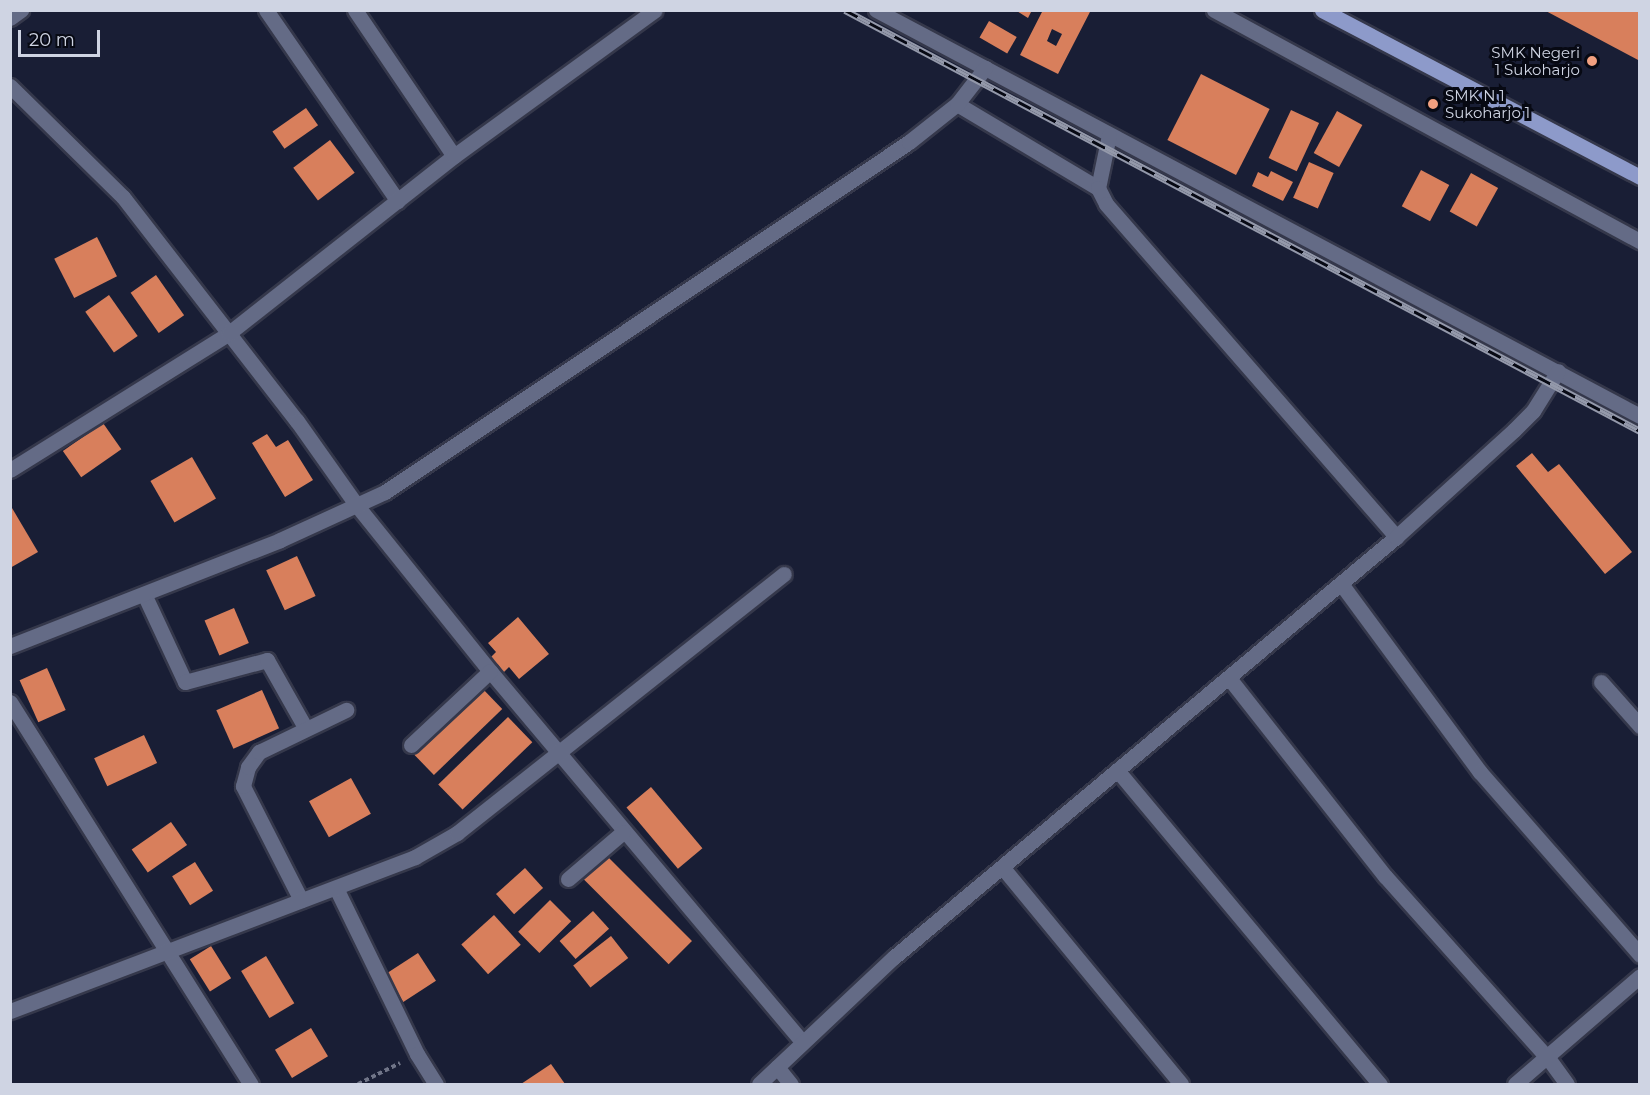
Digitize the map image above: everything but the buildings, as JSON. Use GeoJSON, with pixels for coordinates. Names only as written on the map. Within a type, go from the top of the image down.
{"type":"FeatureCollection","features":[{"type":"Feature","properties":{"kind":"main road"},"geometry":{"type":"LineString","coordinates":[[1322,10],[1640,177]]}},
{"type":"Feature","properties":{"kind":"street"},"geometry":{"type":"LineString","coordinates":[[10,18],[21,10]]}},
{"type":"Feature","properties":{"kind":"street"},"geometry":{"type":"LineString","coordinates":[[266,10],[398,201]]}},
{"type":"Feature","properties":{"kind":"street"},"geometry":{"type":"LineString","coordinates":[[355,10],[454,156]]}},
{"type":"Feature","properties":{"kind":"street"},"geometry":{"type":"LineString","coordinates":[[10,470],[229,333],[454,156],[655,10]]}},
{"type":"Feature","properties":{"kind":"street"},"geometry":{"type":"LineString","coordinates":[[876,10],[1640,416]]}},
{"type":"Feature","properties":{"kind":"street"},"geometry":{"type":"LineString","coordinates":[[1214,10],[1640,242]]}},
{"type":"Feature","properties":{"kind":"street"},"geometry":{"type":"LineString","coordinates":[[10,646],[358,507],[440,458],[697,286],[957,104],[985,68]]}},
{"type":"Feature","properties":{"kind":"street"},"geometry":{"type":"LineString","coordinates":[[10,86],[123,197],[229,333],[358,507],[556,754],[802,1042]]}},
{"type":"Feature","properties":{"kind":"street"},"geometry":{"type":"LineString","coordinates":[[957,104],[1098,188],[1106,204],[1396,537]]}},
{"type":"Feature","properties":{"kind":"street"},"geometry":{"type":"LineString","coordinates":[[1098,188],[1109,135]]}},
{"type":"Feature","properties":{"kind":"street"},"geometry":{"type":"LineString","coordinates":[[759,1084],[894,957],[1342,585],[1396,537],[1533,411],[1558,371]]}},
{"type":"Feature","properties":{"kind":"street"},"geometry":{"type":"LineString","coordinates":[[10,1011],[168,954],[415,857],[457,833],[784,574]]}},
{"type":"Feature","properties":{"kind":"street"},"geometry":{"type":"LineString","coordinates":[[1342,585],[1480,772],[1640,955]]}},
{"type":"Feature","properties":{"kind":"street"},"geometry":{"type":"LineString","coordinates":[[144,594],[185,682],[267,660],[306,729]]}},
{"type":"Feature","properties":{"kind":"street"},"geometry":{"type":"LineString","coordinates":[[411,745],[490,671]]}},
{"type":"Feature","properties":{"kind":"street"},"geometry":{"type":"LineString","coordinates":[[1229,678],[1385,876],[1548,1059],[1567,1084]]}},
{"type":"Feature","properties":{"kind":"street"},"geometry":{"type":"LineString","coordinates":[[1601,682],[1640,726]]}},
{"type":"Feature","properties":{"kind":"street"},"geometry":{"type":"LineString","coordinates":[[10,702],[251,1084]]}},
{"type":"Feature","properties":{"kind":"street"},"geometry":{"type":"LineString","coordinates":[[301,900],[243,786],[248,767],[259,752],[346,710]]}},
{"type":"Feature","properties":{"kind":"street"},"geometry":{"type":"LineString","coordinates":[[1117,770],[1380,1084]]}},
{"type":"Feature","properties":{"kind":"street"},"geometry":{"type":"LineString","coordinates":[[568,879],[623,832]]}},
{"type":"Feature","properties":{"kind":"street"},"geometry":{"type":"LineString","coordinates":[[1003,868],[1181,1084]]}},
{"type":"Feature","properties":{"kind":"street"},"geometry":{"type":"LineString","coordinates":[[336,888],[417,1054],[436,1084]]}},
{"type":"Feature","properties":{"kind":"street"},"geometry":{"type":"LineString","coordinates":[[1515,1084],[1548,1059],[1640,976]]}},
{"type":"Feature","properties":{"kind":"street"},"geometry":{"type":"LineString","coordinates":[[777,1067],[791,1084]]}},
{"type":"Feature","properties":{"kind":"path"},"geometry":{"type":"LineString","coordinates":[[358,1084],[417,1054]]}},
{"type":"Feature","properties":{"kind":"railway"},"geometry":{"type":"LineString","coordinates":[[845,10],[1640,431]]}},
{"type":"Feature","properties":{"kind":"place","name":"SMK Negeri 1 Sukoharjo"},"geometry":{"type":"Point","coordinates":[1592,61]}},
{"type":"Feature","properties":{"kind":"place","name":"SMK N 1 Sukoharjo 1"},"geometry":{"type":"Point","coordinates":[1433,104]}}]}
